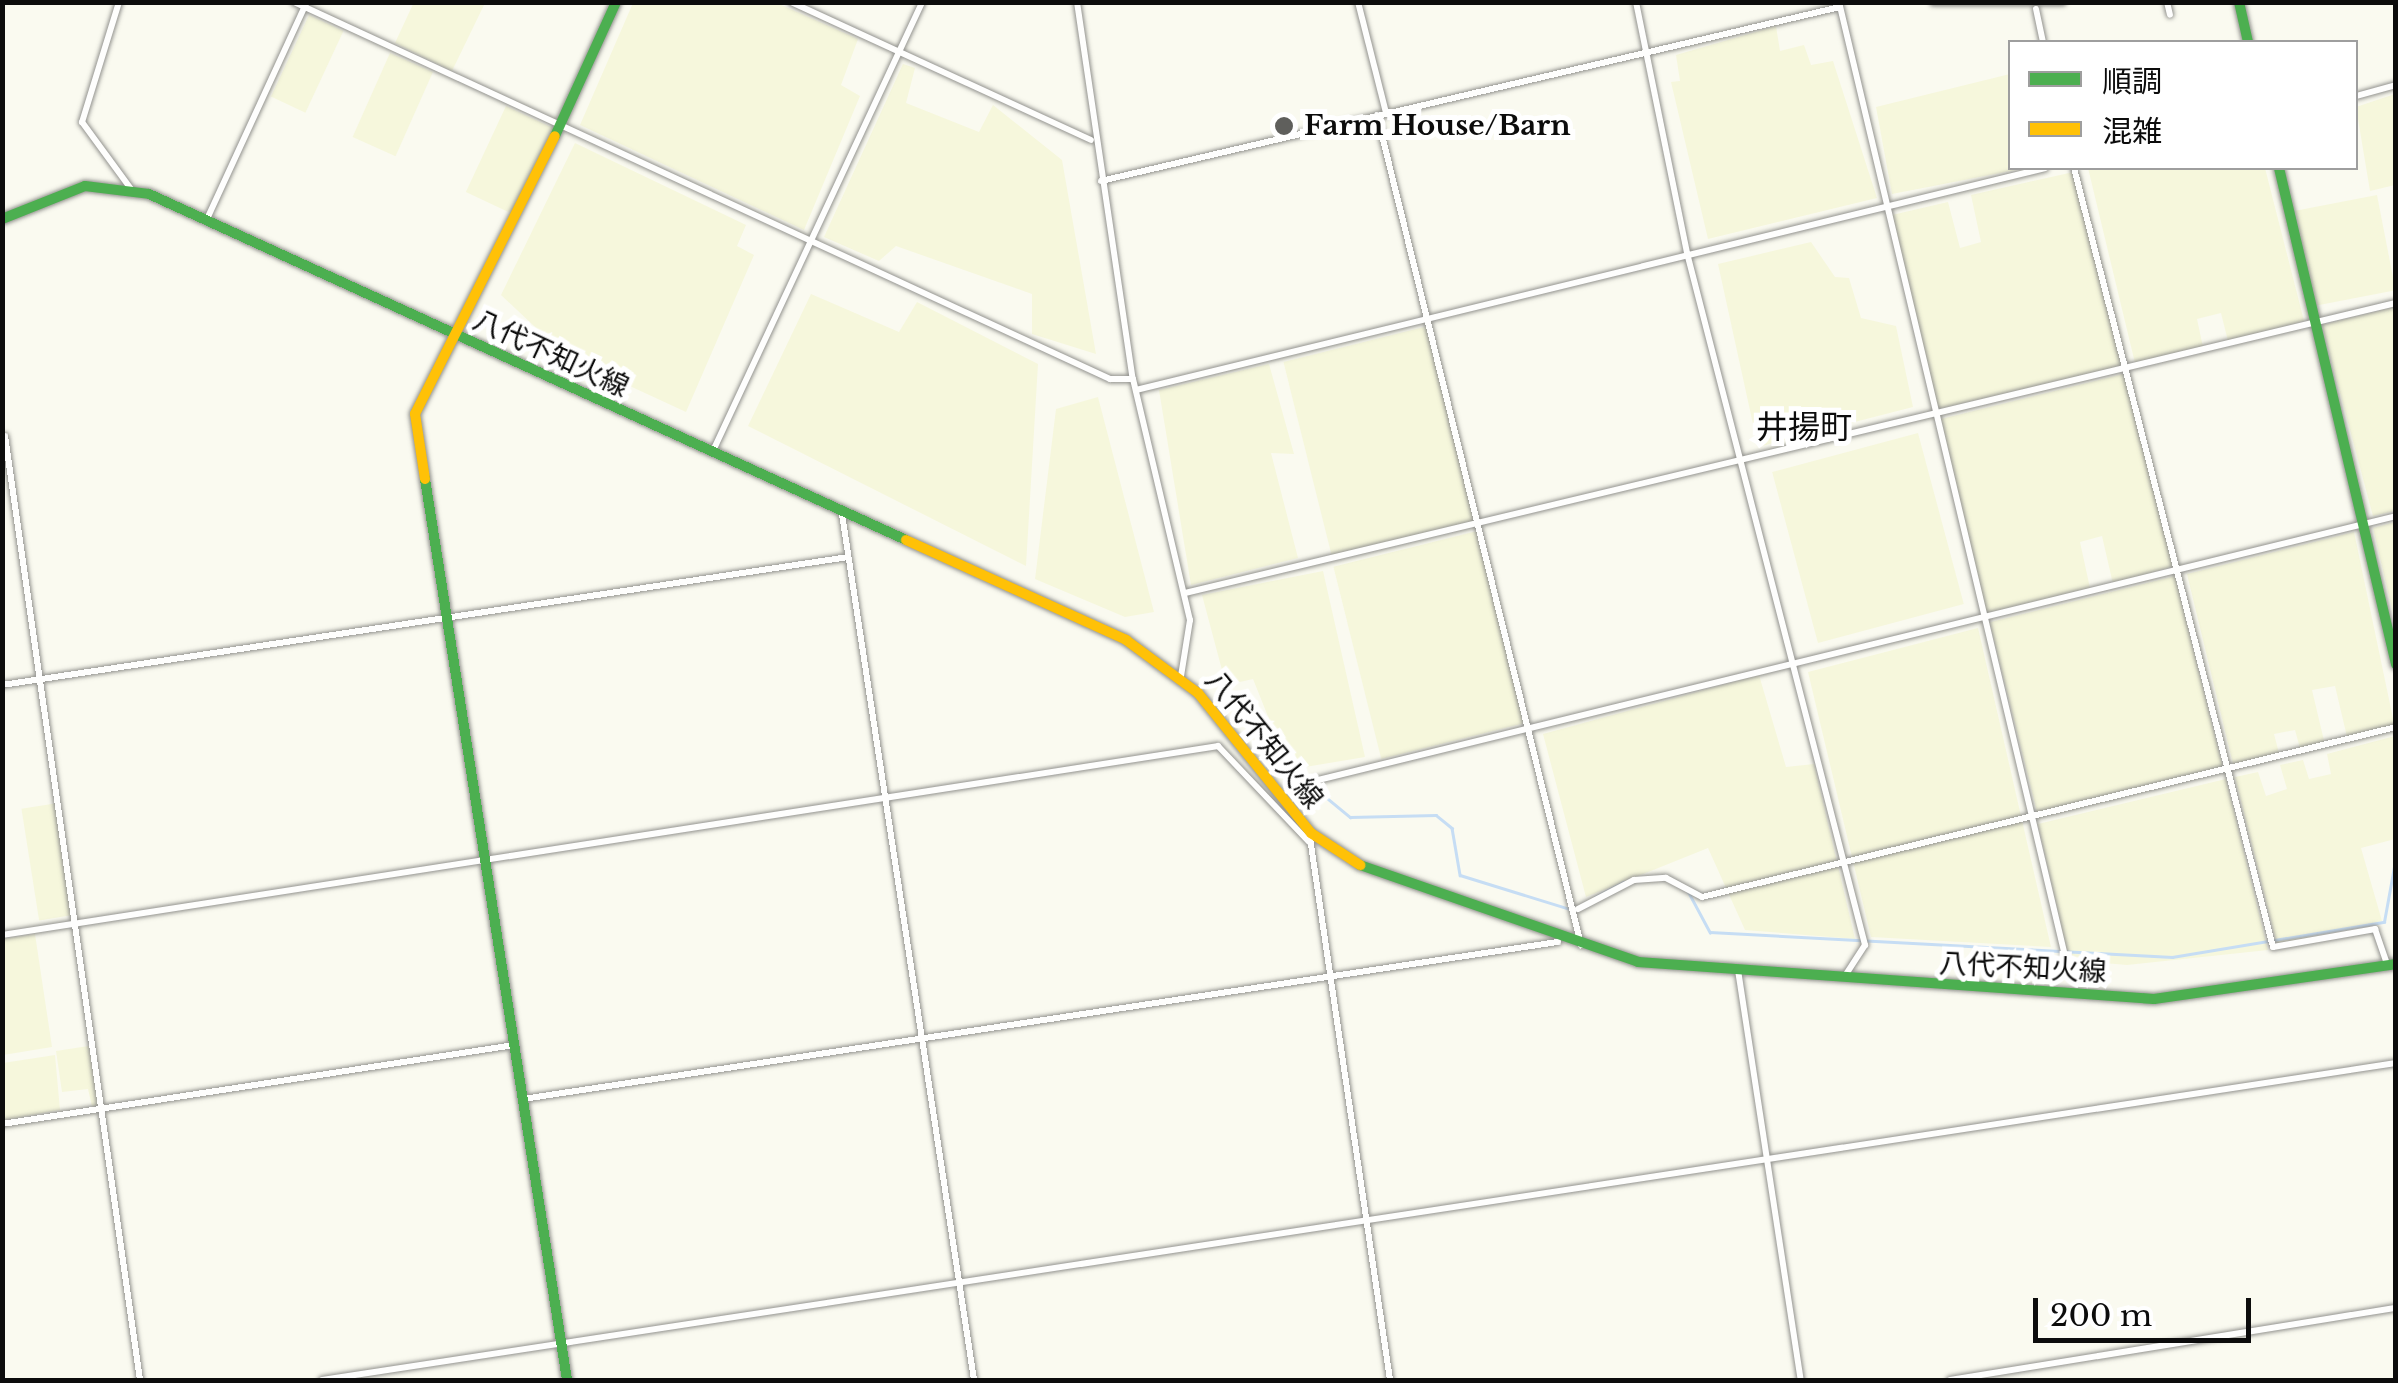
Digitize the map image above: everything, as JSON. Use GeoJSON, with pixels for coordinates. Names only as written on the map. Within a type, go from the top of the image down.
{"type":"FeatureCollection","features":[{"type":"Feature","properties":{"kind":"main road"},"geometry":{"type":"LineString","coordinates":[[567,1380],[415,414],[616,2]]}},
{"type":"Feature","properties":{"kind":"main road"},"geometry":{"type":"LineString","coordinates":[[2238,2],[2248,40]]}},
{"type":"Feature","properties":{"kind":"main road"},"geometry":{"type":"LineString","coordinates":[[2279,170],[2367,523],[2396,664]]}},
{"type":"Feature","properties":{"kind":"main road","name":"八代不知火線"},"geometry":{"type":"LineString","coordinates":[[2,219],[85,186],[131,189],[207,219],[842,514],[1126,640],[1181,676],[1310,838],[1400,886],[1562,941],[1638,962],[1843,980],[2154,998],[2391,965]]}},
{"type":"Feature","properties":{"kind":"street"},"geometry":{"type":"LineString","coordinates":[[119,2],[82,122],[131,189]]}},
{"type":"Feature","properties":{"kind":"street"},"geometry":{"type":"LineString","coordinates":[[294,2],[1110,379],[1133,379]]}},
{"type":"Feature","properties":{"kind":"street"},"geometry":{"type":"LineString","coordinates":[[792,2],[1091,140]]}},
{"type":"Feature","properties":{"kind":"street"},"geometry":{"type":"LineString","coordinates":[[712,453],[922,2]]}},
{"type":"Feature","properties":{"kind":"street"},"geometry":{"type":"LineString","coordinates":[[1077,2],[1091,140],[1133,379],[1185,593],[1181,676]]}},
{"type":"Feature","properties":{"kind":"street"},"geometry":{"type":"LineString","coordinates":[[1358,2],[1424,316],[1484,524],[1578,910],[1580,946]]}},
{"type":"Feature","properties":{"kind":"street"},"geometry":{"type":"LineString","coordinates":[[1636,2],[1688,253],[1797,660],[1846,863],[1863,947],[1843,980]]}},
{"type":"Feature","properties":{"kind":"street"},"geometry":{"type":"LineString","coordinates":[[1932,2],[2036,10],[2063,2]]}},
{"type":"Feature","properties":{"kind":"street"},"geometry":{"type":"LineString","coordinates":[[2167,2],[2170,15]]}},
{"type":"Feature","properties":{"kind":"street"},"geometry":{"type":"LineString","coordinates":[[207,219],[306,5]]}},
{"type":"Feature","properties":{"kind":"street"},"geometry":{"type":"LineString","coordinates":[[1101,181],[1840,5],[1883,211],[2066,956]]}},
{"type":"Feature","properties":{"kind":"street"},"geometry":{"type":"LineString","coordinates":[[2036,10],[2043,40]]}},
{"type":"Feature","properties":{"kind":"street"},"geometry":{"type":"LineString","coordinates":[[2358,96],[2396,86]]}},
{"type":"Feature","properties":{"kind":"street"},"geometry":{"type":"LineString","coordinates":[[1136,390],[1424,316],[1883,211],[2037,170]]}},
{"type":"Feature","properties":{"kind":"street"},"geometry":{"type":"LineString","coordinates":[[2075,170],[2130,366],[2273,947],[2375,929],[2391,965]]}},
{"type":"Feature","properties":{"kind":"street"},"geometry":{"type":"LineString","coordinates":[[1185,593],[2396,303]]}},
{"type":"Feature","properties":{"kind":"street"},"geometry":{"type":"LineString","coordinates":[[5,436],[81,923],[140,1380]]}},
{"type":"Feature","properties":{"kind":"street"},"geometry":{"type":"LineString","coordinates":[[842,514],[974,1380]]}},
{"type":"Feature","properties":{"kind":"street"},"geometry":{"type":"LineString","coordinates":[[1310,782],[2396,516]]}},
{"type":"Feature","properties":{"kind":"street"},"geometry":{"type":"LineString","coordinates":[[2,685],[446,614],[848,557]]}},
{"type":"Feature","properties":{"kind":"street"},"geometry":{"type":"LineString","coordinates":[[1578,910],[1634,880],[1666,878],[1702,897],[2229,774],[2396,728]]}},
{"type":"Feature","properties":{"kind":"street"},"geometry":{"type":"LineString","coordinates":[[2,935],[1218,746],[1310,838],[1326,975],[1390,1380]]}},
{"type":"Feature","properties":{"kind":"street"},"geometry":{"type":"LineString","coordinates":[[522,1099],[1562,941]]}},
{"type":"Feature","properties":{"kind":"street"},"geometry":{"type":"LineString","coordinates":[[1738,970],[1801,1380]]}},
{"type":"Feature","properties":{"kind":"street"},"geometry":{"type":"LineString","coordinates":[[2,1124],[515,1045]]}},
{"type":"Feature","properties":{"kind":"street"},"geometry":{"type":"LineString","coordinates":[[322,1380],[2396,1063]]}},
{"type":"Feature","properties":{"kind":"street"},"geometry":{"type":"LineString","coordinates":[[1950,1380],[2396,1308]]}},
{"type":"Feature","properties":{"kind":"green space"},"geometry":{"type":"Polygon","coordinates":[[[414,2],[485,3],[452,71],[395,43],[414,2]]]}},
{"type":"Feature","properties":{"kind":"green space"},"geometry":{"type":"Polygon","coordinates":[[[633,3],[777,3],[858,39],[841,85],[860,96],[804,230],[580,125],[633,3]]]}},
{"type":"Feature","properties":{"kind":"green space"},"geometry":{"type":"Polygon","coordinates":[[[309,15],[343,31],[305,113],[271,97],[309,15]]]}},
{"type":"Feature","properties":{"kind":"green space"},"geometry":{"type":"Polygon","coordinates":[[[1776,26],[1780,51],[1804,45],[1811,65],[1833,61],[1877,198],[1708,239],[1671,82],[1680,81],[1676,55],[1776,26]]]}},
{"type":"Feature","properties":{"kind":"green space"},"geometry":{"type":"Polygon","coordinates":[[[390,53],[433,72],[396,156],[353,137],[390,53]]]}},
{"type":"Feature","properties":{"kind":"green space"},"geometry":{"type":"Polygon","coordinates":[[[903,64],[915,68],[906,103],[979,132],[993,105],[1062,160],[1096,354],[1032,334],[1032,294],[896,246],[879,261],[824,237],[903,64]]]}},
{"type":"Feature","properties":{"kind":"green space"},"geometry":{"type":"Polygon","coordinates":[[[2008,74],[2008,170],[2016,170],[1892,194],[1876,107],[2008,74]]]}},
{"type":"Feature","properties":{"kind":"green space"},"geometry":{"type":"Polygon","coordinates":[[[2395,94],[2395,185],[2370,191],[2358,106],[2395,94]]]}},
{"type":"Feature","properties":{"kind":"green space"},"geometry":{"type":"Polygon","coordinates":[[[506,106],[554,128],[514,214],[466,192],[506,106]]]}},
{"type":"Feature","properties":{"kind":"green space"},"geometry":{"type":"Polygon","coordinates":[[[575,143],[746,225],[737,246],[754,255],[686,412],[567,357],[501,295],[575,143]]]}},
{"type":"Feature","properties":{"kind":"green space"},"geometry":{"type":"Polygon","coordinates":[[[2088,170],[2266,170],[2304,321],[2228,341],[2221,313],[2197,319],[2203,347],[2135,363],[2088,170]]]}},
{"type":"Feature","properties":{"kind":"green space"},"geometry":{"type":"Polygon","coordinates":[[[2078,171],[2125,365],[1938,409],[1892,215],[1948,202],[1960,248],[1981,242],[1971,195],[2078,171]]]}},
{"type":"Feature","properties":{"kind":"green space"},"geometry":{"type":"Polygon","coordinates":[[[2377,195],[2396,290],[2314,306],[2296,211],[2377,195]]]}},
{"type":"Feature","properties":{"kind":"green space"},"geometry":{"type":"Polygon","coordinates":[[[1811,242],[1835,277],[1849,278],[1861,318],[1896,326],[1913,407],[1758,447],[1718,264],[1811,242]]]}},
{"type":"Feature","properties":{"kind":"green space"},"geometry":{"type":"Polygon","coordinates":[[[811,294],[899,332],[917,302],[1038,364],[1026,566],[748,426],[811,294]]]}},
{"type":"Feature","properties":{"kind":"green space"},"geometry":{"type":"Polygon","coordinates":[[[2395,307],[2395,511],[2373,516],[2322,325],[2395,307]]]}},
{"type":"Feature","properties":{"kind":"green space"},"geometry":{"type":"Polygon","coordinates":[[[1428,326],[1477,521],[1332,557],[1283,362],[1428,326]]]}},
{"type":"Feature","properties":{"kind":"green space"},"geometry":{"type":"Polygon","coordinates":[[[1269,364],[1294,454],[1271,453],[1298,558],[1191,585],[1159,390],[1269,364]]]}},
{"type":"Feature","properties":{"kind":"green space"},"geometry":{"type":"Polygon","coordinates":[[[2127,373],[2174,566],[2113,584],[2102,536],[2080,542],[2090,588],[1986,613],[1941,419],[2127,373]]]}},
{"type":"Feature","properties":{"kind":"green space"},"geometry":{"type":"Polygon","coordinates":[[[1098,397],[1154,612],[1125,617],[1035,579],[1056,409],[1098,397]]]}},
{"type":"Feature","properties":{"kind":"green space"},"geometry":{"type":"Polygon","coordinates":[[[1918,433],[1964,604],[1818,643],[1772,472],[1918,433]]]}},
{"type":"Feature","properties":{"kind":"green space"},"geometry":{"type":"Polygon","coordinates":[[[2396,522],[2395,622],[2373,528],[2396,522]]]}},
{"type":"Feature","properties":{"kind":"green space"},"geometry":{"type":"Polygon","coordinates":[[[1477,531],[1525,723],[1381,759],[1333,567],[1477,531]]]}},
{"type":"Feature","properties":{"kind":"green space"},"geometry":{"type":"Polygon","coordinates":[[[2354,532],[2395,728],[2348,741],[2335,686],[2312,690],[2325,745],[2301,752],[2295,730],[2274,734],[2280,757],[2234,768],[2187,574],[2354,532]]]}},
{"type":"Feature","properties":{"kind":"green space"},"geometry":{"type":"Polygon","coordinates":[[[1323,571],[1365,757],[1305,767],[1281,749],[1253,679],[1226,685],[1202,595],[1323,571]]]}},
{"type":"Feature","properties":{"kind":"green space"},"geometry":{"type":"Polygon","coordinates":[[[2175,576],[2224,772],[2039,818],[1990,622],[2175,576]]]}},
{"type":"Feature","properties":{"kind":"green space"},"geometry":{"type":"Polygon","coordinates":[[[1978,628],[2051,947],[1871,937],[1808,672],[1978,628]]]}},
{"type":"Feature","properties":{"kind":"green space"},"geometry":{"type":"Polygon","coordinates":[[[1759,675],[1786,767],[1814,764],[1855,939],[1745,930],[1708,848],[1586,897],[1543,734],[1759,675]]]}},
{"type":"Feature","properties":{"kind":"green space"},"geometry":{"type":"Polygon","coordinates":[[[2395,736],[2395,839],[2361,848],[2382,921],[2277,944],[2235,777],[2258,772],[2266,796],[2287,789],[2280,765],[2303,760],[2309,779],[2331,774],[2327,754],[2395,736]]]}},
{"type":"Feature","properties":{"kind":"green space"},"geometry":{"type":"Polygon","coordinates":[[[2226,779],[2268,950],[2127,965],[2069,960],[2038,824],[2226,779]]]}},
{"type":"Feature","properties":{"kind":"green space"},"geometry":{"type":"Polygon","coordinates":[[[58,803],[76,915],[39,920],[21,809],[58,803]]]}},
{"type":"Feature","properties":{"kind":"green space"},"geometry":{"type":"Polygon","coordinates":[[[35,934],[52,1047],[3,1055],[3,939],[35,934]]]}},
{"type":"Feature","properties":{"kind":"green space"},"geometry":{"type":"Polygon","coordinates":[[[95,1045],[103,1105],[92,1106],[88,1089],[62,1092],[56,1051],[95,1045]]]}},
{"type":"Feature","properties":{"kind":"green space"},"geometry":{"type":"Polygon","coordinates":[[[55,1055],[60,1110],[5,1120],[3,1063],[55,1055]]]}},
{"type":"Feature","properties":{"kind":"waterway"},"geometry":{"type":"LineString","coordinates":[[1236,702],[1287,765],[1350,817],[1436,815],[1452,828],[1460,875],[1570,909]]}},
{"type":"Feature","properties":{"kind":"waterway"},"geometry":{"type":"LineString","coordinates":[[1688,891],[1710,932],[2172,957],[2384,922],[2396,856]]}},
{"type":"Feature","properties":{"kind":"waterway"},"geometry":{"type":"LineString","coordinates":[[1595,897],[1623,882]]}},
{"type":"Feature","properties":{"kind":"traffic: fast"},"geometry":{"type":"LineString","coordinates":[[555,136],[616,2]]}},
{"type":"Feature","properties":{"kind":"traffic: fast"},"geometry":{"type":"LineString","coordinates":[[2239,2],[2248,40]]}},
{"type":"Feature","properties":{"kind":"traffic: fast"},"geometry":{"type":"LineString","coordinates":[[2279,170],[2396,664]]}},
{"type":"Feature","properties":{"kind":"traffic: fast"},"geometry":{"type":"LineString","coordinates":[[2,219],[85,186],[149,194],[906,540]]}},
{"type":"Feature","properties":{"kind":"traffic: fast"},"geometry":{"type":"LineString","coordinates":[[425,479],[567,1380]]}},
{"type":"Feature","properties":{"kind":"traffic: fast"},"geometry":{"type":"LineString","coordinates":[[1360,865],[1638,962],[2154,999],[2396,964]]}},
{"type":"Feature","properties":{"kind":"traffic: slow"},"geometry":{"type":"LineString","coordinates":[[425,479],[415,414],[555,136]]}},
{"type":"Feature","properties":{"kind":"traffic: slow"},"geometry":{"type":"LineString","coordinates":[[906,540],[1126,640],[1198,693],[1311,833],[1360,865]]}},
{"type":"Feature","properties":{"kind":"place","name":"Farm House/Barn"},"geometry":{"type":"Point","coordinates":[1284,126]}},
{"type":"Feature","properties":{"kind":"district","name":"井揚町"},"geometry":{"type":"Point","coordinates":[1804,427]}}]}
